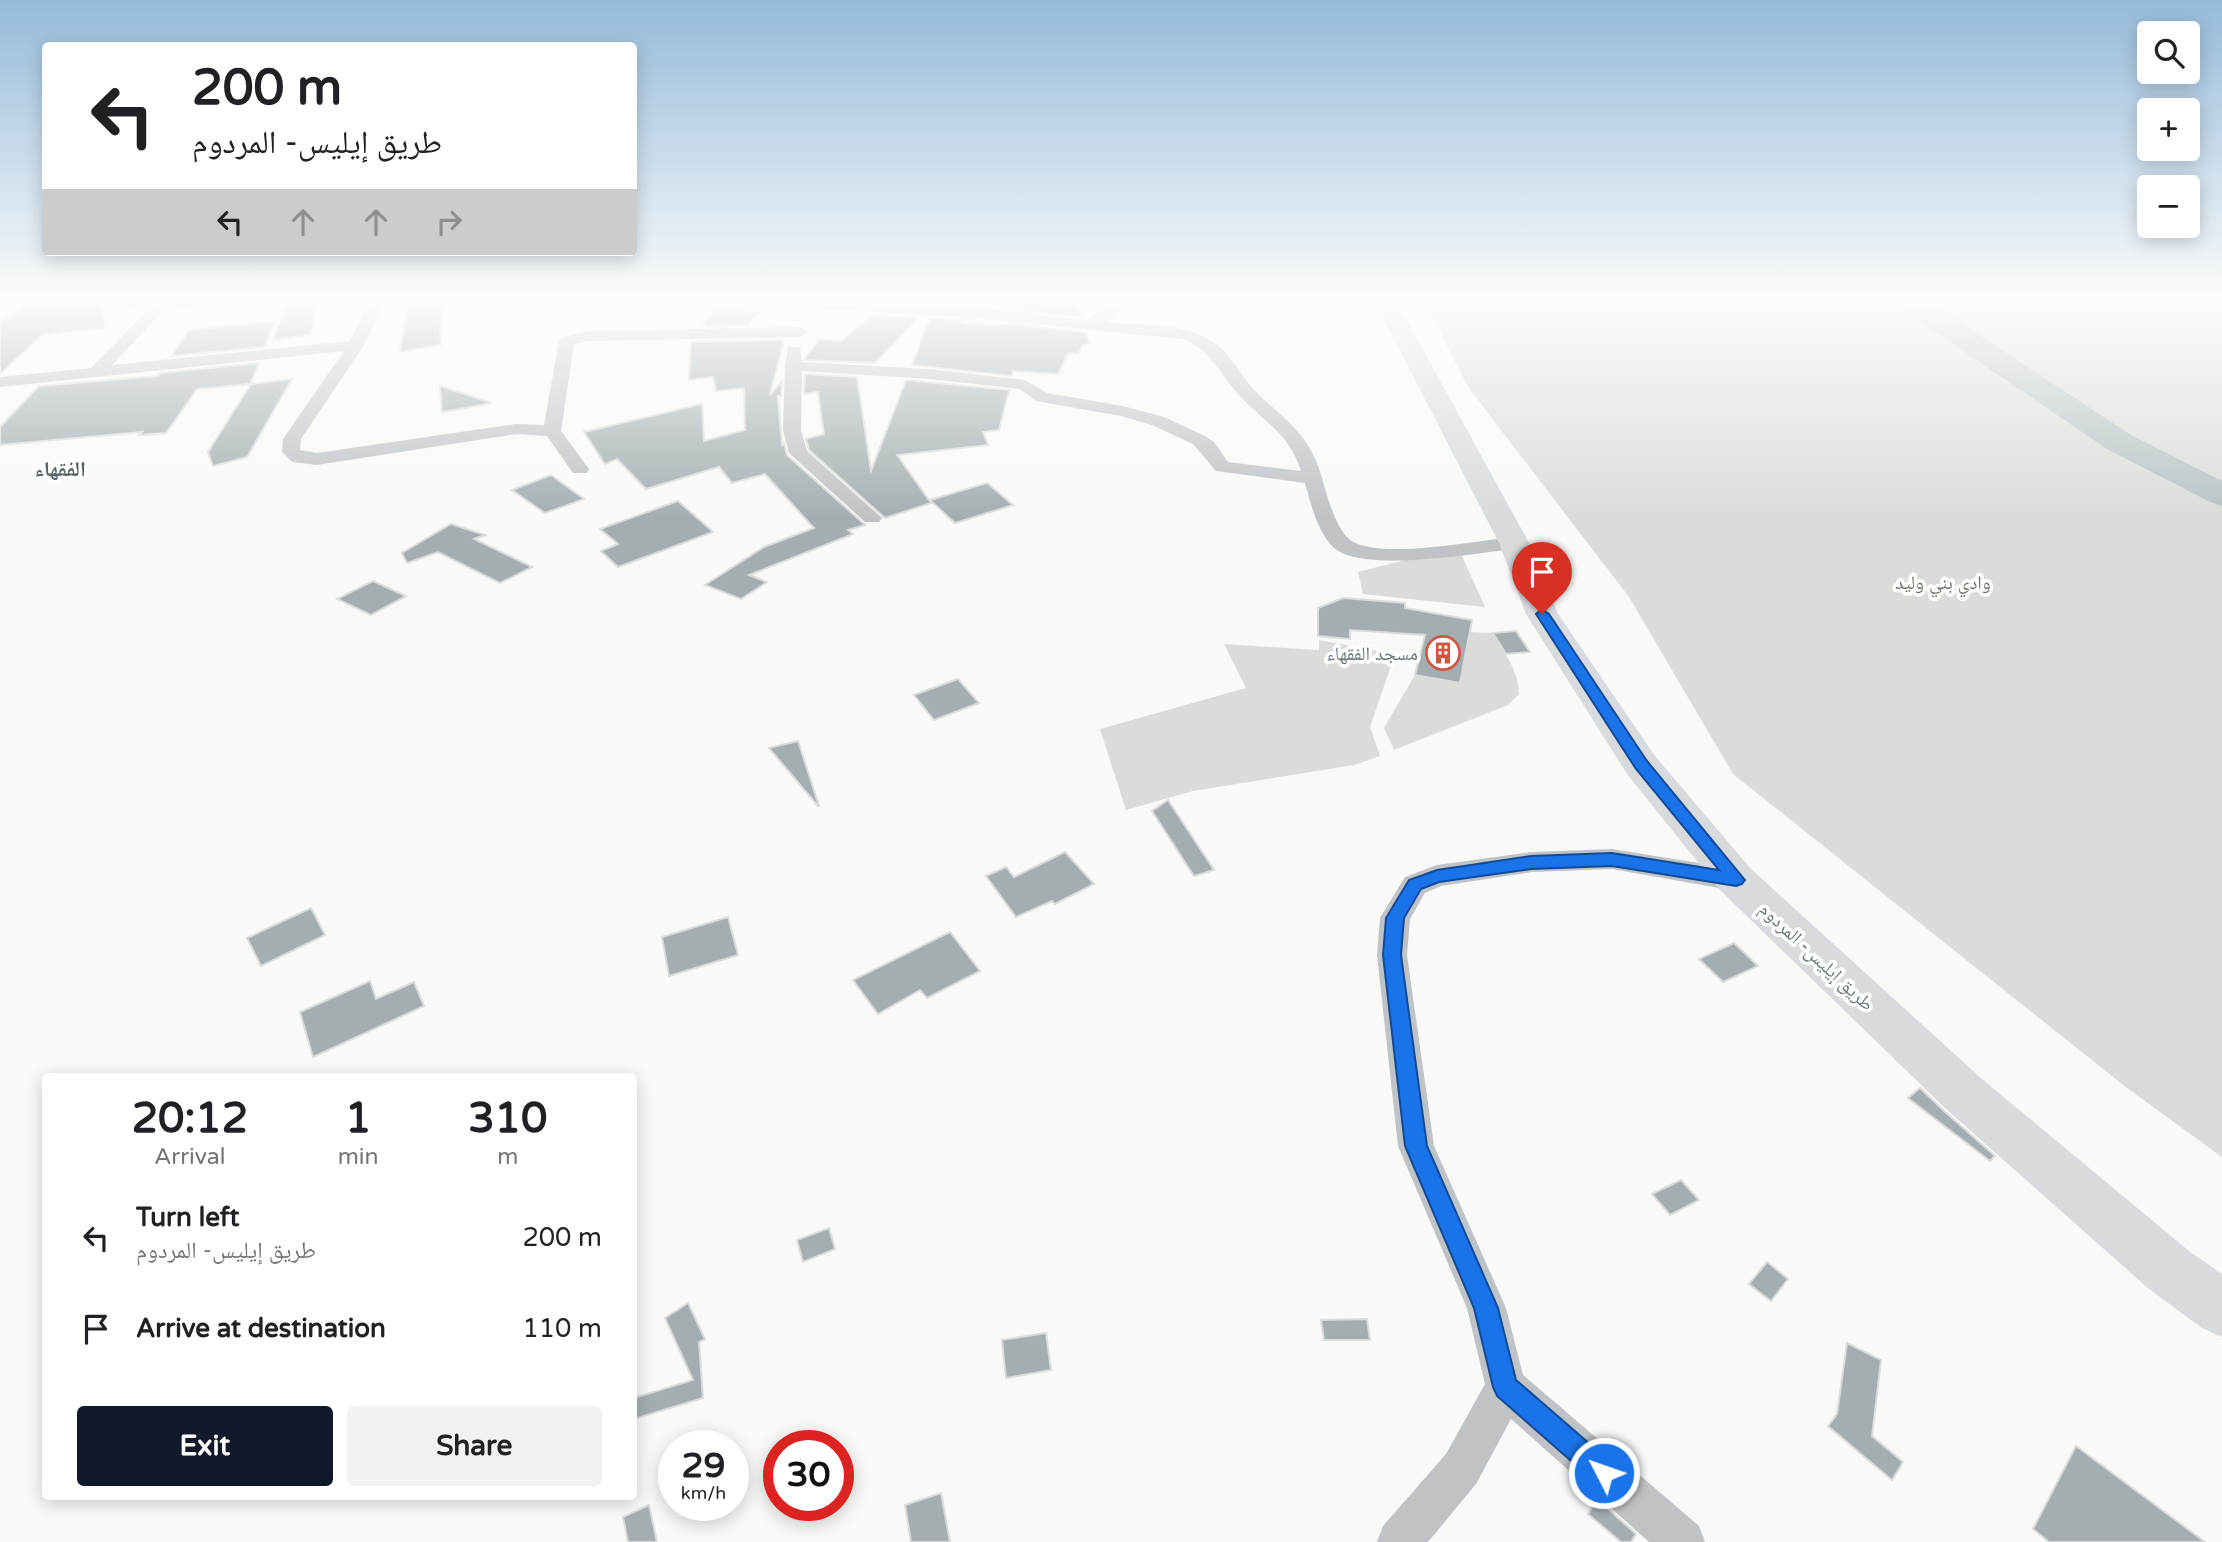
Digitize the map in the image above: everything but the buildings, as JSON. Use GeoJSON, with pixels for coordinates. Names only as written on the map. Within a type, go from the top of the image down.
{"type":"FeatureCollection","features":[{"type":"Feature","properties":{"kind":"highway","name":"طريق إيليس- المردوم"},"geometry":{"type":"LineString","coordinates":[[1424,374],[1514,543],[1542,614],[1641,765],[1736,880],[1964,1094],[2169,1270],[2222,1308]]}},
{"type":"Feature","properties":{"kind":"street"},"geometry":{"type":"LineString","coordinates":[[0,382],[66,374]]}},
{"type":"Feature","properties":{"kind":"street"},"geometry":{"type":"LineString","coordinates":[[336,374],[292,439],[291,452],[299,457],[317,459],[363,454],[516,429],[552,431]]}},
{"type":"Feature","properties":{"kind":"street"},"geometry":{"type":"LineString","coordinates":[[562,374],[552,431],[580,469]]}},
{"type":"Feature","properties":{"kind":"street"},"geometry":{"type":"LineString","coordinates":[[793,374],[792,430],[798,453],[872,518]]}},
{"type":"Feature","properties":{"kind":"street"},"geometry":{"type":"LineString","coordinates":[[928,374],[1025,385],[1042,397],[1124,411],[1158,421],[1199,440],[1223,467],[1311,478]]}},
{"type":"Feature","properties":{"kind":"street"},"geometry":{"type":"LineString","coordinates":[[1235,374],[1244,390],[1293,436],[1335,538],[1354,551],[1378,555],[1514,543]]}},
{"type":"Feature","properties":{"kind":"street"},"geometry":{"type":"LineString","coordinates":[[1683,1542],[1506,1387],[1486,1308],[1416,1146],[1392,955],[1395,918],[1415,885],[1437,876],[1531,863],[1612,859],[1736,880]]}},
{"type":"Feature","properties":{"kind":"street"},"geometry":{"type":"LineString","coordinates":[[1399,1542],[1461,1469],[1506,1387]]}},
{"type":"Feature","properties":{"kind":"green space","name":"وادي بني وليد"},"geometry":{"type":"Polygon","coordinates":[[[1461,374],[2222,374],[2222,1157],[2127,1088],[1733,774],[1629,597],[1468,387],[1461,374]]]}},
{"type":"Feature","properties":{"kind":"green space"},"geometry":{"type":"Polygon","coordinates":[[[1452,552],[1462,556],[1485,607],[1363,594],[1358,572],[1417,557],[1452,552]]]}},
{"type":"Feature","properties":{"kind":"green space"},"geometry":{"type":"Polygon","coordinates":[[[1470,632],[1493,633],[1514,670],[1519,694],[1508,705],[1394,750],[1384,728],[1415,675],[1460,683],[1470,632]]]}},
{"type":"Feature","properties":{"kind":"green space"},"geometry":{"type":"Polygon","coordinates":[[[1319,640],[1395,654],[1370,727],[1380,756],[1354,765],[1193,791],[1126,810],[1100,729],[1246,688],[1224,644],[1319,650],[1319,640]]]}},
{"type":"Feature","properties":{"kind":"waterway","name":"وادي بني وليد"},"geometry":{"type":"LineString","coordinates":[[2017,374],[2119,442],[2222,495]]}},
{"type":"Feature","properties":{"kind":"place","name":"مسجد الفقهاء"},"geometry":{"type":"Point","coordinates":[1443,653]}},
{"type":"Feature","properties":{"kind":"district","name":"الفقهاء"},"geometry":{"type":"Point","coordinates":[60,469]}},
{"type":"Feature","properties":{"kind":"route"},"geometry":{"type":"LineString","coordinates":[[1542,614],[1641,765],[1736,880],[1612,859],[1531,863],[1437,876],[1415,885],[1395,918],[1392,955],[1416,1146],[1486,1308],[1506,1387],[1604,1473]]}}]}
